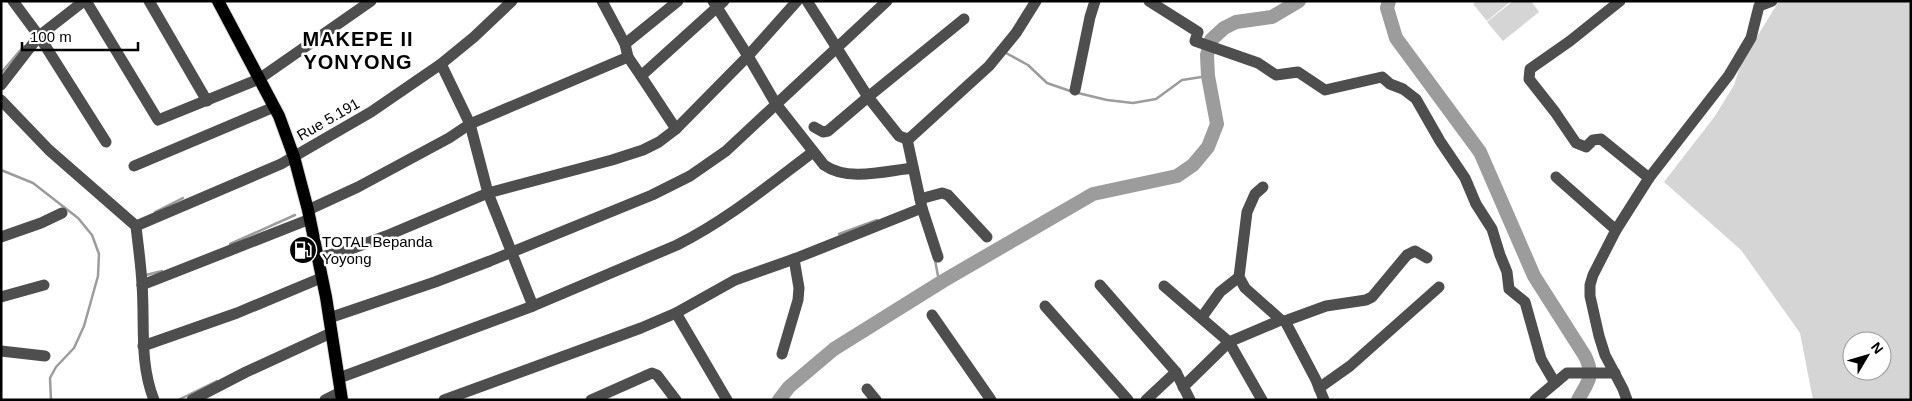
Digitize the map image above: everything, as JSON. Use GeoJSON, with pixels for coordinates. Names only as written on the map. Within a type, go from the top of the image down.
{"type":"FeatureCollection","features":[{"type":"Feature","properties":{"kind":"main road"},"geometry":{"type":"LineString","coordinates":[[220,2],[274,107],[294,157],[318,258],[342,396]]}},
{"type":"Feature","properties":{"kind":"street"},"geometry":{"type":"LineString","coordinates":[[12,1],[39,36],[106,142]]}},
{"type":"Feature","properties":{"kind":"street"},"geometry":{"type":"LineString","coordinates":[[1,86],[39,36],[85,1],[158,120],[259,79],[371,1]]}},
{"type":"Feature","properties":{"kind":"street"},"geometry":{"type":"LineString","coordinates":[[149,1],[207,101]]}},
{"type":"Feature","properties":{"kind":"street","name":"Rue 5.191"},"geometry":{"type":"LineString","coordinates":[[136,226],[281,164],[371,112],[441,64],[474,37],[512,1]]}},
{"type":"Feature","properties":{"kind":"street"},"geometry":{"type":"LineString","coordinates":[[602,1],[625,44],[628,57],[676,129]]}},
{"type":"Feature","properties":{"kind":"street"},"geometry":{"type":"LineString","coordinates":[[625,44],[678,1]]}},
{"type":"Feature","properties":{"kind":"street"},"geometry":{"type":"LineString","coordinates":[[318,258],[348,250],[386,236],[488,193],[643,150],[659,142],[676,129],[748,56],[797,1]]}},
{"type":"Feature","properties":{"kind":"street"},"geometry":{"type":"LineString","coordinates":[[807,1],[868,97],[899,136],[907,138],[915,135],[989,66],[1016,33],[1036,1]]}},
{"type":"Feature","properties":{"kind":"street"},"geometry":{"type":"LineString","coordinates":[[329,318],[435,282],[652,195],[690,176],[726,151],[888,1]]}},
{"type":"Feature","properties":{"kind":"street"},"geometry":{"type":"LineString","coordinates":[[1075,90],[1095,1]]}},
{"type":"Feature","properties":{"kind":"street"},"geometry":{"type":"LineString","coordinates":[[1149,1],[1198,32],[1195,41],[1258,63],[1276,75],[1298,72],[1325,90],[1382,77],[1390,84],[1403,89],[1416,99],[1440,141],[1465,178],[1476,204],[1492,229],[1507,272],[1509,289],[1525,302],[1542,359],[1555,383]]}},
{"type":"Feature","properties":{"kind":"street"},"geometry":{"type":"LineString","coordinates":[[1620,1],[1570,41],[1530,69],[1529,79],[1556,112],[1576,143],[1586,147],[1593,140],[1601,139],[1649,178]]}},
{"type":"Feature","properties":{"kind":"street"},"geometry":{"type":"LineString","coordinates":[[1627,400],[1605,354],[1599,336],[1590,296],[1590,285],[1593,275],[1616,230],[1649,178],[1729,75],[1751,38],[1758,6],[1772,1]]}},
{"type":"Feature","properties":{"kind":"street"},"geometry":{"type":"LineString","coordinates":[[641,76],[718,4],[776,104],[824,165],[845,174],[866,174],[913,168]]}},
{"type":"Feature","properties":{"kind":"street"},"geometry":{"type":"LineString","coordinates":[[814,127],[823,132],[828,131],[964,19]]}},
{"type":"Feature","properties":{"kind":"street"},"geometry":{"type":"LineString","coordinates":[[142,285],[309,214],[449,138],[470,124],[628,57]]}},
{"type":"Feature","properties":{"kind":"street"},"geometry":{"type":"LineString","coordinates":[[441,64],[470,124],[488,193],[533,306]]}},
{"type":"Feature","properties":{"kind":"street"},"geometry":{"type":"LineString","coordinates":[[1,100],[49,150],[136,226],[142,285],[143,346],[146,378],[154,400]]}},
{"type":"Feature","properties":{"kind":"street"},"geometry":{"type":"LineString","coordinates":[[134,166],[274,107]]}},
{"type":"Feature","properties":{"kind":"street"},"geometry":{"type":"LineString","coordinates":[[907,138],[921,203],[938,257]]}},
{"type":"Feature","properties":{"kind":"street"},"geometry":{"type":"LineString","coordinates":[[339,378],[533,306],[658,254],[697,235],[745,204],[813,152]]}},
{"type":"Feature","properties":{"kind":"street"},"geometry":{"type":"LineString","coordinates":[[1556,177],[1616,230]]}},
{"type":"Feature","properties":{"kind":"street"},"geometry":{"type":"LineString","coordinates":[[1263,186],[1250,202],[1247,212],[1239,277],[1245,288],[1283,321],[1324,400]]}},
{"type":"Feature","properties":{"kind":"street"},"geometry":{"type":"LineString","coordinates":[[444,400],[641,328],[676,313],[735,280],[794,259],[942,193],[948,195],[987,237]]}},
{"type":"Feature","properties":{"kind":"street"},"geometry":{"type":"LineString","coordinates":[[1,237],[41,223],[62,213]]}},
{"type":"Feature","properties":{"kind":"street"},"geometry":{"type":"LineString","coordinates":[[1183,387],[1229,342],[1326,306],[1366,300],[1372,297],[1407,254],[1415,251],[1427,258]]}},
{"type":"Feature","properties":{"kind":"street"},"geometry":{"type":"LineString","coordinates":[[782,354],[798,300],[794,259]]}},
{"type":"Feature","properties":{"kind":"street"},"geometry":{"type":"LineString","coordinates":[[1202,317],[1220,292],[1239,277]]}},
{"type":"Feature","properties":{"kind":"street"},"geometry":{"type":"LineString","coordinates":[[143,346],[237,314],[321,278]]}},
{"type":"Feature","properties":{"kind":"street"},"geometry":{"type":"LineString","coordinates":[[1,297],[44,285]]}},
{"type":"Feature","properties":{"kind":"street"},"geometry":{"type":"LineString","coordinates":[[1100,285],[1176,372],[1190,400]]}},
{"type":"Feature","properties":{"kind":"street"},"geometry":{"type":"LineString","coordinates":[[1164,286],[1229,342],[1262,400]]}},
{"type":"Feature","properties":{"kind":"street"},"geometry":{"type":"LineString","coordinates":[[1319,388],[1350,366],[1439,286]]}},
{"type":"Feature","properties":{"kind":"street"},"geometry":{"type":"LineString","coordinates":[[1045,306],[1128,400]]}},
{"type":"Feature","properties":{"kind":"street"},"geometry":{"type":"LineString","coordinates":[[676,313],[727,400]]}},
{"type":"Feature","properties":{"kind":"street"},"geometry":{"type":"LineString","coordinates":[[932,314],[991,400]]}},
{"type":"Feature","properties":{"kind":"street"},"geometry":{"type":"LineString","coordinates":[[192,400],[246,372],[331,333]]}},
{"type":"Feature","properties":{"kind":"street"},"geometry":{"type":"LineString","coordinates":[[1,350],[45,356]]}},
{"type":"Feature","properties":{"kind":"street"},"geometry":{"type":"LineString","coordinates":[[1146,400],[1176,372]]}},
{"type":"Feature","properties":{"kind":"street"},"geometry":{"type":"LineString","coordinates":[[592,400],[652,373],[657,375],[676,400]]}},
{"type":"Feature","properties":{"kind":"street"},"geometry":{"type":"LineString","coordinates":[[1536,400],[1567,373],[1615,373]]}},
{"type":"Feature","properties":{"kind":"street"},"geometry":{"type":"LineString","coordinates":[[867,389],[876,400]]}},
{"type":"Feature","properties":{"kind":"street"},"geometry":{"type":"LineString","coordinates":[[325,400],[342,396]]}},
{"type":"Feature","properties":{"kind":"shaded area"},"geometry":{"type":"Polygon","coordinates":[[[1477,1],[1511,1],[1487,21],[1473,4],[1477,1]]]}},
{"type":"Feature","properties":{"kind":"shaded area"},"geometry":{"type":"Polygon","coordinates":[[[1513,1],[1531,1],[1539,12],[1503,41],[1487,22],[1513,1]]]}},
{"type":"Feature","properties":{"kind":"shaded area"},"geometry":{"type":"Polygon","coordinates":[[[1779,1],[1906,1],[1911,4],[1911,400],[1813,400],[1800,333],[1741,250],[1664,182],[1715,116],[1734,85],[1742,61],[1779,1]]]}},
{"type":"Feature","properties":{"kind":"waterway"},"geometry":{"type":"LineString","coordinates":[[779,400],[789,387],[834,349],[943,281],[1093,194],[1177,176],[1193,165],[1208,147],[1217,124],[1208,76],[1207,55],[1211,40],[1224,28],[1236,22],[1272,17],[1299,1]]}},
{"type":"Feature","properties":{"kind":"waterway"},"geometry":{"type":"LineString","coordinates":[[1389,1],[1387,8],[1396,38],[1480,152],[1534,276],[1585,356],[1590,374],[1578,400]]}},
{"type":"Feature","properties":{"kind":"waterway"},"geometry":{"type":"LineString","coordinates":[[1,73],[24,46]]}},
{"type":"Feature","properties":{"kind":"waterway"},"geometry":{"type":"LineString","coordinates":[[1006,53],[1028,65],[1047,83],[1073,92]]}},
{"type":"Feature","properties":{"kind":"waterway"},"geometry":{"type":"LineString","coordinates":[[1078,93],[1107,100],[1133,103],[1156,99],[1182,80],[1208,76]]}},
{"type":"Feature","properties":{"kind":"waterway"},"geometry":{"type":"LineString","coordinates":[[1,170],[33,183],[78,218],[92,235],[99,254],[98,276],[84,326],[74,348],[56,367],[50,378],[51,400]]}},
{"type":"Feature","properties":{"kind":"waterway"},"geometry":{"type":"LineString","coordinates":[[155,212],[183,198]]}},
{"type":"Feature","properties":{"kind":"waterway"},"geometry":{"type":"LineString","coordinates":[[230,244],[295,215]]}},
{"type":"Feature","properties":{"kind":"waterway"},"geometry":{"type":"LineString","coordinates":[[839,234],[877,220]]}},
{"type":"Feature","properties":{"kind":"waterway"},"geometry":{"type":"LineString","coordinates":[[935,260],[938,276],[943,281]]}},
{"type":"Feature","properties":{"kind":"waterway"},"geometry":{"type":"LineString","coordinates":[[146,275],[162,271]]}},
{"type":"Feature","properties":{"kind":"waterway"},"geometry":{"type":"LineString","coordinates":[[178,400],[217,381]]}},
{"type":"Feature","properties":{"kind":"place","name":"TOTAL Bepanda Yoyong"},"geometry":{"type":"Point","coordinates":[303,250]}},
{"type":"Feature","properties":{"kind":"district","name":"MAKEPE II YONYONG"},"geometry":{"type":"Point","coordinates":[358,50]}}]}
